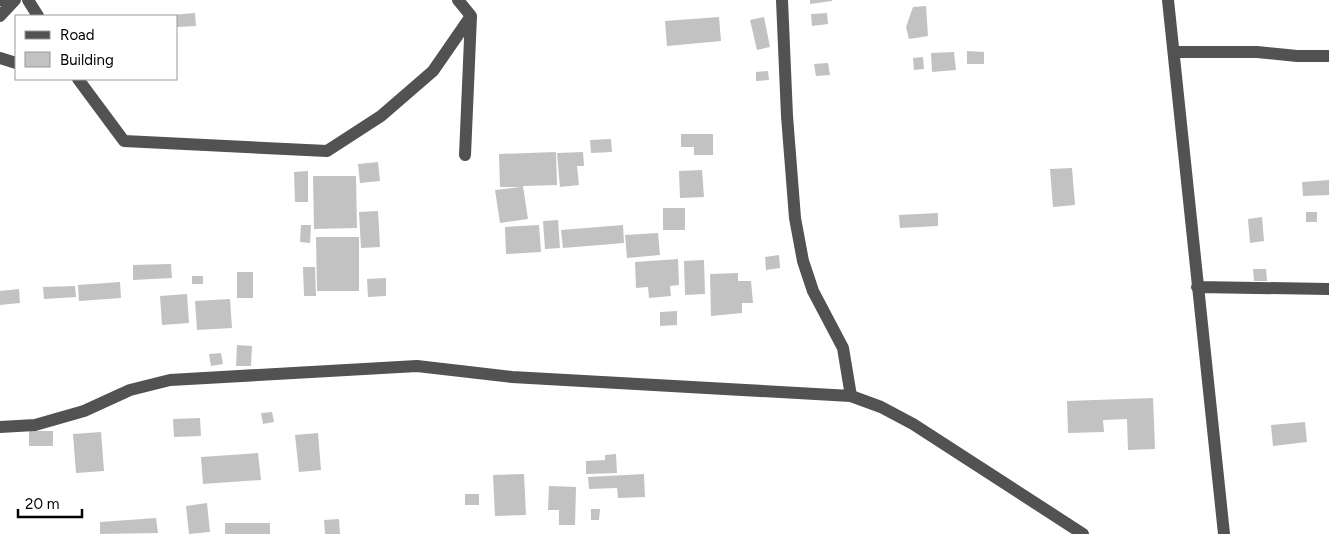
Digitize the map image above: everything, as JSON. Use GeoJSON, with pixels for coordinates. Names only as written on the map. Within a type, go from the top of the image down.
{"type":"FeatureCollection","features":[{"type":"Feature","properties":{"kind":"street"},"geometry":{"type":"LineString","coordinates":[[0,16],[15,0]]}},
{"type":"Feature","properties":{"kind":"street"},"geometry":{"type":"LineString","coordinates":[[28,0],[37,15]]}},
{"type":"Feature","properties":{"kind":"street"},"geometry":{"type":"LineString","coordinates":[[458,0],[470,16],[465,155]]}},
{"type":"Feature","properties":{"kind":"street"},"geometry":{"type":"LineString","coordinates":[[782,0],[787,116],[795,218],[803,261],[813,291],[843,348],[851,396]]}},
{"type":"Feature","properties":{"kind":"street"},"geometry":{"type":"LineString","coordinates":[[1168,0],[1175,52],[1224,534]]}},
{"type":"Feature","properties":{"kind":"street"},"geometry":{"type":"LineString","coordinates":[[76,80],[124,141],[327,151],[381,116],[433,71],[470,16]]}},
{"type":"Feature","properties":{"kind":"street"},"geometry":{"type":"LineString","coordinates":[[1175,52],[1257,52],[1297,56],[1329,56]]}},
{"type":"Feature","properties":{"kind":"street"},"geometry":{"type":"LineString","coordinates":[[0,58],[15,63]]}},
{"type":"Feature","properties":{"kind":"street"},"geometry":{"type":"LineString","coordinates":[[1198,288],[1329,289]]}},
{"type":"Feature","properties":{"kind":"street"},"geometry":{"type":"LineString","coordinates":[[0,427],[35,425],[84,411],[130,390],[170,380],[416,366],[512,377],[851,396],[881,407],[913,424],[1083,534]]}},
{"type":"Feature","properties":{"kind":"building"},"geometry":{"type":"Polygon","coordinates":[[[810,0],[832,0],[832,1],[810,4],[810,0]]]}},
{"type":"Feature","properties":{"kind":"building"},"geometry":{"type":"Polygon","coordinates":[[[926,6],[928,36],[909,39],[906,27],[913,7],[926,6]]]}},
{"type":"Feature","properties":{"kind":"building"},"geometry":{"type":"Polygon","coordinates":[[[195,13],[196,26],[178,27],[178,15],[172,15],[195,13]]]}},
{"type":"Feature","properties":{"kind":"building"},"geometry":{"type":"Polygon","coordinates":[[[827,13],[828,24],[812,26],[811,14],[827,13]]]}},
{"type":"Feature","properties":{"kind":"building"},"geometry":{"type":"Polygon","coordinates":[[[719,17],[721,41],[667,46],[665,21],[719,17]]]}},
{"type":"Feature","properties":{"kind":"building"},"geometry":{"type":"Polygon","coordinates":[[[764,17],[770,47],[757,50],[750,20],[764,17]]]}},
{"type":"Feature","properties":{"kind":"building"},"geometry":{"type":"Polygon","coordinates":[[[967,51],[984,52],[984,64],[967,64],[967,51]]]}},
{"type":"Feature","properties":{"kind":"building"},"geometry":{"type":"Polygon","coordinates":[[[954,52],[956,70],[932,72],[931,53],[954,52]]]}},
{"type":"Feature","properties":{"kind":"building"},"geometry":{"type":"Polygon","coordinates":[[[923,57],[924,69],[914,70],[913,58],[923,57]]]}},
{"type":"Feature","properties":{"kind":"building"},"geometry":{"type":"Polygon","coordinates":[[[828,63],[830,75],[816,76],[814,64],[828,63]]]}},
{"type":"Feature","properties":{"kind":"building"},"geometry":{"type":"Polygon","coordinates":[[[768,71],[769,80],[756,81],[756,72],[768,71]]]}},
{"type":"Feature","properties":{"kind":"building"},"geometry":{"type":"Polygon","coordinates":[[[681,134],[713,134],[713,155],[694,155],[694,147],[681,147],[681,134]]]}},
{"type":"Feature","properties":{"kind":"building"},"geometry":{"type":"Polygon","coordinates":[[[611,139],[612,152],[591,153],[590,140],[611,139]]]}},
{"type":"Feature","properties":{"kind":"building"},"geometry":{"type":"Polygon","coordinates":[[[556,152],[557,185],[523,186],[528,219],[500,223],[495,190],[521,187],[500,187],[499,154],[556,152]]]}},
{"type":"Feature","properties":{"kind":"building"},"geometry":{"type":"Polygon","coordinates":[[[583,152],[584,166],[577,166],[579,185],[560,187],[557,153],[583,152]]]}},
{"type":"Feature","properties":{"kind":"building"},"geometry":{"type":"Polygon","coordinates":[[[378,162],[380,181],[360,183],[358,164],[378,162]]]}},
{"type":"Feature","properties":{"kind":"building"},"geometry":{"type":"Polygon","coordinates":[[[1072,168],[1075,205],[1053,207],[1050,169],[1072,168]]]}},
{"type":"Feature","properties":{"kind":"building"},"geometry":{"type":"Polygon","coordinates":[[[702,170],[704,197],[680,198],[679,171],[702,170]]]}},
{"type":"Feature","properties":{"kind":"building"},"geometry":{"type":"Polygon","coordinates":[[[308,171],[308,202],[295,202],[294,172],[308,171]]]}},
{"type":"Feature","properties":{"kind":"building"},"geometry":{"type":"Polygon","coordinates":[[[313,176],[356,176],[357,228],[314,229],[313,176]]]}},
{"type":"Feature","properties":{"kind":"building"},"geometry":{"type":"Polygon","coordinates":[[[1329,180],[1329,195],[1303,196],[1302,182],[1329,180]]]}},
{"type":"Feature","properties":{"kind":"building"},"geometry":{"type":"Polygon","coordinates":[[[663,208],[685,208],[685,230],[663,230],[663,208]]]}},
{"type":"Feature","properties":{"kind":"building"},"geometry":{"type":"Polygon","coordinates":[[[378,211],[380,247],[361,248],[359,212],[378,211]]]}},
{"type":"Feature","properties":{"kind":"building"},"geometry":{"type":"Polygon","coordinates":[[[1306,212],[1317,212],[1317,222],[1306,222],[1306,212]]]}},
{"type":"Feature","properties":{"kind":"building"},"geometry":{"type":"Polygon","coordinates":[[[938,213],[938,226],[900,228],[899,215],[938,213]]]}},
{"type":"Feature","properties":{"kind":"building"},"geometry":{"type":"Polygon","coordinates":[[[1262,217],[1264,241],[1250,243],[1248,219],[1262,217]]]}},
{"type":"Feature","properties":{"kind":"building"},"geometry":{"type":"Polygon","coordinates":[[[558,220],[560,248],[545,249],[543,221],[558,220]]]}},
{"type":"Feature","properties":{"kind":"building"},"geometry":{"type":"Polygon","coordinates":[[[301,225],[311,225],[310,243],[300,242],[301,225]]]}},
{"type":"Feature","properties":{"kind":"building"},"geometry":{"type":"Polygon","coordinates":[[[539,225],[541,252],[506,254],[505,227],[539,225]]]}},
{"type":"Feature","properties":{"kind":"building"},"geometry":{"type":"Polygon","coordinates":[[[623,225],[624,243],[563,248],[561,230],[623,225]]]}},
{"type":"Feature","properties":{"kind":"building"},"geometry":{"type":"Polygon","coordinates":[[[658,233],[660,255],[627,258],[625,235],[658,233]]]}},
{"type":"Feature","properties":{"kind":"building"},"geometry":{"type":"Polygon","coordinates":[[[316,237],[359,237],[359,291],[317,291],[316,237]]]}},
{"type":"Feature","properties":{"kind":"building"},"geometry":{"type":"Polygon","coordinates":[[[779,255],[780,268],[766,270],[765,257],[779,255]]]}},
{"type":"Feature","properties":{"kind":"building"},"geometry":{"type":"Polygon","coordinates":[[[678,259],[679,285],[670,286],[671,296],[649,298],[648,287],[636,288],[635,262],[678,259]]]}},
{"type":"Feature","properties":{"kind":"building"},"geometry":{"type":"Polygon","coordinates":[[[704,260],[705,294],[685,295],[684,261],[704,260]]]}},
{"type":"Feature","properties":{"kind":"building"},"geometry":{"type":"Polygon","coordinates":[[[171,264],[172,278],[133,280],[133,265],[171,264]]]}},
{"type":"Feature","properties":{"kind":"building"},"geometry":{"type":"Polygon","coordinates":[[[303,267],[315,267],[316,296],[304,296],[303,267]]]}},
{"type":"Feature","properties":{"kind":"building"},"geometry":{"type":"Polygon","coordinates":[[[1253,269],[1266,269],[1267,281],[1254,281],[1253,269]]]}},
{"type":"Feature","properties":{"kind":"building"},"geometry":{"type":"Polygon","coordinates":[[[237,272],[253,272],[253,298],[237,298],[237,272]]]}},
{"type":"Feature","properties":{"kind":"building"},"geometry":{"type":"Polygon","coordinates":[[[738,273],[738,281],[751,281],[753,303],[742,303],[742,313],[711,316],[710,274],[738,273]]]}},
{"type":"Feature","properties":{"kind":"building"},"geometry":{"type":"Polygon","coordinates":[[[192,276],[203,276],[203,284],[192,284],[192,276]]]}},
{"type":"Feature","properties":{"kind":"building"},"geometry":{"type":"Polygon","coordinates":[[[386,278],[386,296],[368,297],[367,279],[386,278]]]}},
{"type":"Feature","properties":{"kind":"building"},"geometry":{"type":"Polygon","coordinates":[[[120,282],[121,298],[79,301],[78,285],[120,282]]]}},
{"type":"Feature","properties":{"kind":"building"},"geometry":{"type":"Polygon","coordinates":[[[75,286],[76,297],[44,299],[43,287],[75,286]]]}},
{"type":"Feature","properties":{"kind":"building"},"geometry":{"type":"Polygon","coordinates":[[[19,289],[20,303],[0,305],[0,291],[19,289]]]}},
{"type":"Feature","properties":{"kind":"building"},"geometry":{"type":"Polygon","coordinates":[[[187,294],[189,323],[162,325],[160,296],[187,294]]]}},
{"type":"Feature","properties":{"kind":"building"},"geometry":{"type":"Polygon","coordinates":[[[230,299],[232,328],[197,330],[195,301],[230,299]]]}},
{"type":"Feature","properties":{"kind":"building"},"geometry":{"type":"Polygon","coordinates":[[[677,311],[677,325],[660,326],[660,312],[677,311]]]}},
{"type":"Feature","properties":{"kind":"building"},"geometry":{"type":"Polygon","coordinates":[[[237,345],[252,346],[251,366],[236,366],[237,345]]]}},
{"type":"Feature","properties":{"kind":"building"},"geometry":{"type":"Polygon","coordinates":[[[221,353],[223,364],[211,366],[209,354],[221,353]]]}},
{"type":"Feature","properties":{"kind":"building"},"geometry":{"type":"Polygon","coordinates":[[[1153,398],[1155,449],[1128,450],[1127,419],[1103,420],[1104,432],[1068,433],[1067,401],[1153,398]]]}},
{"type":"Feature","properties":{"kind":"building"},"geometry":{"type":"Polygon","coordinates":[[[272,412],[274,422],[263,424],[261,413],[272,412]]]}},
{"type":"Feature","properties":{"kind":"building"},"geometry":{"type":"Polygon","coordinates":[[[200,418],[201,436],[174,437],[173,419],[200,418]]]}},
{"type":"Feature","properties":{"kind":"building"},"geometry":{"type":"Polygon","coordinates":[[[1305,422],[1307,442],[1273,446],[1271,425],[1305,422]]]}},
{"type":"Feature","properties":{"kind":"building"},"geometry":{"type":"Polygon","coordinates":[[[29,431],[53,431],[53,446],[29,446],[29,431]]]}},
{"type":"Feature","properties":{"kind":"building"},"geometry":{"type":"Polygon","coordinates":[[[101,432],[104,471],[76,473],[73,434],[101,432]]]}},
{"type":"Feature","properties":{"kind":"building"},"geometry":{"type":"Polygon","coordinates":[[[318,433],[321,470],[299,472],[295,435],[318,433]]]}},
{"type":"Feature","properties":{"kind":"building"},"geometry":{"type":"Polygon","coordinates":[[[258,453],[261,480],[203,484],[201,457],[258,453]]]}},
{"type":"Feature","properties":{"kind":"building"},"geometry":{"type":"Polygon","coordinates":[[[616,454],[617,473],[586,474],[586,461],[605,460],[605,455],[616,454]]]}},
{"type":"Feature","properties":{"kind":"building"},"geometry":{"type":"Polygon","coordinates":[[[524,474],[526,515],[495,516],[493,475],[524,474]]]}},
{"type":"Feature","properties":{"kind":"building"},"geometry":{"type":"Polygon","coordinates":[[[644,474],[645,497],[618,498],[617,488],[589,489],[588,477],[644,474]]]}},
{"type":"Feature","properties":{"kind":"building"},"geometry":{"type":"Polygon","coordinates":[[[549,486],[576,487],[575,525],[559,525],[559,510],[548,510],[549,486]]]}},
{"type":"Feature","properties":{"kind":"building"},"geometry":{"type":"Polygon","coordinates":[[[465,494],[479,494],[479,505],[465,505],[465,494]]]}},
{"type":"Feature","properties":{"kind":"building"},"geometry":{"type":"Polygon","coordinates":[[[207,503],[210,532],[189,534],[186,506],[207,503]]]}},
{"type":"Feature","properties":{"kind":"building"},"geometry":{"type":"Polygon","coordinates":[[[591,509],[600,509],[599,520],[591,520],[591,509]]]}},
{"type":"Feature","properties":{"kind":"building"},"geometry":{"type":"Polygon","coordinates":[[[156,518],[158,533],[100,534],[100,522],[156,518]]]}},
{"type":"Feature","properties":{"kind":"building"},"geometry":{"type":"Polygon","coordinates":[[[339,519],[340,534],[325,534],[324,520],[339,519]]]}},
{"type":"Feature","properties":{"kind":"building"},"geometry":{"type":"Polygon","coordinates":[[[225,523],[270,523],[270,534],[225,534],[225,523]]]}}]}
